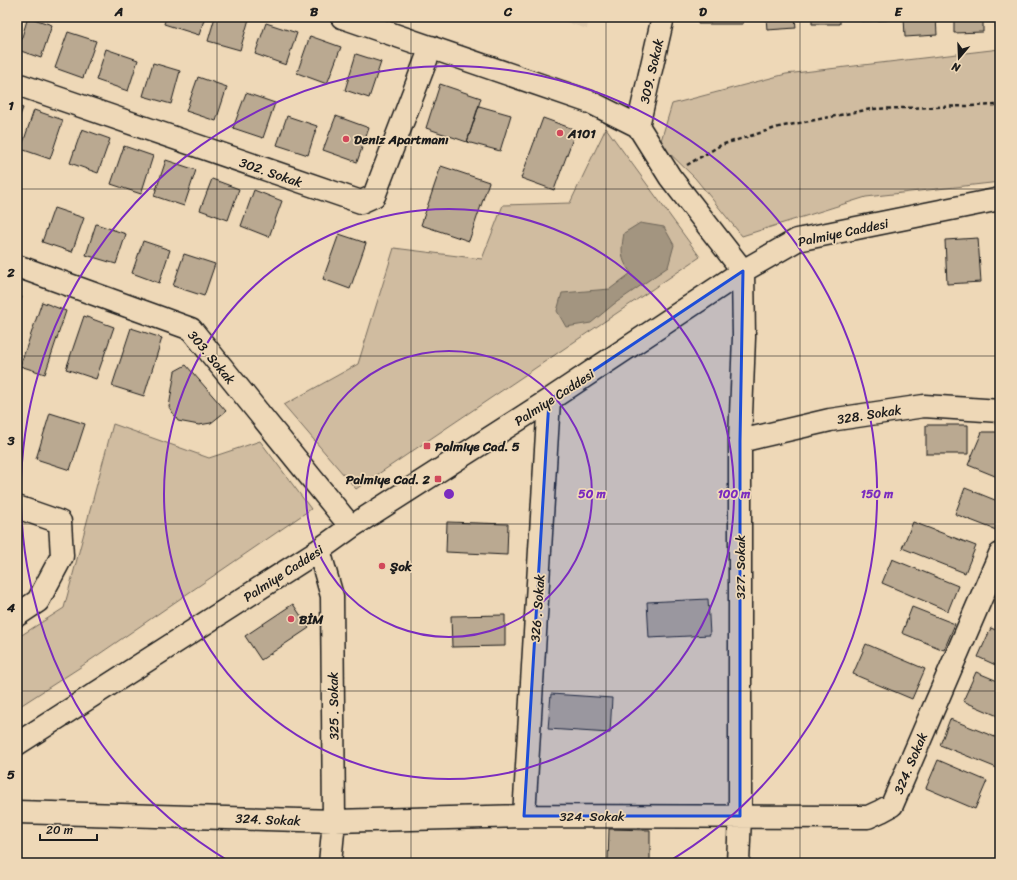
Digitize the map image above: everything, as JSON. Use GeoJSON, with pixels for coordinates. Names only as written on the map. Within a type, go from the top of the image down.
{"type":"FeatureCollection","features":[{"type":"Feature","properties":{"kind":"street"},"geometry":{"type":"LineString","coordinates":[[342,17],[590,102],[638,126],[670,176],[743,271]]}},
{"type":"Feature","properties":{"kind":"street","name":"309. Sokak"},"geometry":{"type":"LineString","coordinates":[[638,126],[663,17]]}},
{"type":"Feature","properties":{"kind":"street","name":"302. Sokak"},"geometry":{"type":"LineString","coordinates":[[17,84],[362,202],[374,196],[431,47]]}},
{"type":"Feature","properties":{"kind":"street","name":"Palmiye Caddesi"},"geometry":{"type":"LineString","coordinates":[[17,744],[319,550],[351,527],[549,400],[743,271],[797,240],[1000,199]]}},
{"type":"Feature","properties":{"kind":"street","name":"303. Sokak"},"geometry":{"type":"LineString","coordinates":[[17,266],[191,329],[351,527]]}},
{"type":"Feature","properties":{"kind":"street","name":"327. Sokak"},"geometry":{"type":"LineString","coordinates":[[738,863],[740,816],[740,441],[744,337],[743,271]]}},
{"type":"Feature","properties":{"kind":"street","name":"326 . Sokak"},"geometry":{"type":"LineString","coordinates":[[524,816],[549,400]]}},
{"type":"Feature","properties":{"kind":"street","name":"328. Sokak"},"geometry":{"type":"LineString","coordinates":[[740,441],[830,420],[924,406],[1000,412]]}},
{"type":"Feature","properties":{"kind":"street"},"geometry":{"type":"LineString","coordinates":[[17,507],[60,522],[62,556],[38,601],[17,615]]}},
{"type":"Feature","properties":{"kind":"street","name":"325 . Sokak"},"geometry":{"type":"LineString","coordinates":[[319,550],[332,596],[334,821],[330,863]]}},
{"type":"Feature","properties":{"kind":"street","name":"324. Sokak"},"geometry":{"type":"LineString","coordinates":[[17,812],[334,821],[524,816],[868,817],[881,812],[892,804],[1000,554]]}},
{"type":"Feature","properties":{"kind":"path"},"geometry":{"type":"LineString","coordinates":[[684,167],[721,145],[779,127],[871,109],[1000,105]]}},
{"type":"Feature","properties":{"kind":"highlighted area"},"geometry":{"type":"Polygon","coordinates":[[[743,271],[740,441],[740,816],[524,816],[549,400],[743,271]]]}},
{"type":"Feature","properties":{"kind":"shaded area"},"geometry":{"type":"Polygon","coordinates":[[[551,17],[589,17],[587,29],[551,17]]]}},
{"type":"Feature","properties":{"kind":"shaded area"},"geometry":{"type":"Polygon","coordinates":[[[1000,49],[1000,182],[866,197],[742,236],[695,178],[660,144],[672,104],[786,74],[1000,49]]]}},
{"type":"Feature","properties":{"kind":"shaded area"},"geometry":{"type":"Polygon","coordinates":[[[606,128],[700,257],[356,489],[284,405],[358,364],[394,248],[482,259],[503,205],[570,203],[606,128]]]}},
{"type":"Feature","properties":{"kind":"shaded area"},"geometry":{"type":"Polygon","coordinates":[[[640,223],[664,227],[674,245],[668,267],[614,304],[591,323],[566,327],[557,311],[562,293],[610,289],[631,273],[623,259],[622,244],[624,233],[640,223]]]}},
{"type":"Feature","properties":{"kind":"shaded area"},"geometry":{"type":"Polygon","coordinates":[[[113,424],[209,458],[260,441],[311,509],[79,668],[17,708],[17,638],[64,608],[113,424]]]}},
{"type":"Feature","properties":{"kind":"building"},"geometry":{"type":"Polygon","coordinates":[[[28,17],[52,25],[41,58],[18,50],[28,17]]]}},
{"type":"Feature","properties":{"kind":"building"},"geometry":{"type":"Polygon","coordinates":[[[166,17],[205,17],[199,35],[164,24],[166,17]]]}},
{"type":"Feature","properties":{"kind":"building"},"geometry":{"type":"Polygon","coordinates":[[[215,17],[243,17],[249,19],[240,50],[208,41],[215,17]]]}},
{"type":"Feature","properties":{"kind":"building"},"geometry":{"type":"Polygon","coordinates":[[[698,17],[743,17],[743,24],[698,24],[698,17]]]}},
{"type":"Feature","properties":{"kind":"building"},"geometry":{"type":"Polygon","coordinates":[[[766,17],[795,17],[796,28],[767,30],[766,17]]]}},
{"type":"Feature","properties":{"kind":"building"},"geometry":{"type":"Polygon","coordinates":[[[812,17],[840,17],[840,24],[812,24],[812,17]]]}},
{"type":"Feature","properties":{"kind":"building"},"geometry":{"type":"Polygon","coordinates":[[[860,17],[887,17],[887,20],[861,21],[860,17]]]}},
{"type":"Feature","properties":{"kind":"building"},"geometry":{"type":"Polygon","coordinates":[[[904,17],[936,17],[937,35],[905,37],[904,17]]]}},
{"type":"Feature","properties":{"kind":"building"},"geometry":{"type":"Polygon","coordinates":[[[954,17],[983,17],[983,32],[954,33],[954,17]]]}},
{"type":"Feature","properties":{"kind":"building"},"geometry":{"type":"Polygon","coordinates":[[[996,17],[1000,17],[1000,30],[996,30],[996,17]]]}},
{"type":"Feature","properties":{"kind":"building"},"geometry":{"type":"Polygon","coordinates":[[[266,23],[297,33],[286,65],[255,54],[266,23]]]}},
{"type":"Feature","properties":{"kind":"building"},"geometry":{"type":"Polygon","coordinates":[[[68,32],[96,41],[83,78],[55,68],[68,32]]]}},
{"type":"Feature","properties":{"kind":"building"},"geometry":{"type":"Polygon","coordinates":[[[310,36],[341,47],[327,84],[297,73],[310,36]]]}},
{"type":"Feature","properties":{"kind":"building"},"geometry":{"type":"Polygon","coordinates":[[[106,49],[138,60],[128,91],[96,80],[106,49]]]}},
{"type":"Feature","properties":{"kind":"building"},"geometry":{"type":"Polygon","coordinates":[[[356,54],[381,62],[369,98],[345,90],[356,54]]]}},
{"type":"Feature","properties":{"kind":"building"},"geometry":{"type":"Polygon","coordinates":[[[153,63],[180,71],[171,104],[143,96],[153,63]]]}},
{"type":"Feature","properties":{"kind":"building"},"geometry":{"type":"Polygon","coordinates":[[[198,77],[227,87],[216,121],[186,111],[198,77]]]}},
{"type":"Feature","properties":{"kind":"building"},"geometry":{"type":"Polygon","coordinates":[[[440,84],[481,98],[467,142],[426,128],[440,84]]]}},
{"type":"Feature","properties":{"kind":"building"},"geometry":{"type":"Polygon","coordinates":[[[246,93],[275,103],[263,138],[233,128],[246,93]]]}},
{"type":"Feature","properties":{"kind":"building"},"geometry":{"type":"Polygon","coordinates":[[[17,106],[23,108],[17,123],[17,106]]]}},
{"type":"Feature","properties":{"kind":"building"},"geometry":{"type":"Polygon","coordinates":[[[479,106],[511,115],[500,151],[467,142],[479,106]]]}},
{"type":"Feature","properties":{"kind":"building"},"geometry":{"type":"Polygon","coordinates":[[[34,110],[63,120],[50,159],[21,149],[34,110]]]}},
{"type":"Feature","properties":{"kind":"building"},"geometry":{"type":"Polygon","coordinates":[[[287,116],[317,126],[308,155],[277,145],[287,116]]]}},
{"type":"Feature","properties":{"kind":"building","name":"Deniz Apartmanı"},"geometry":{"type":"Polygon","coordinates":[[[336,116],[369,128],[357,162],[323,150],[336,116]]]}},
{"type":"Feature","properties":{"kind":"building"},"geometry":{"type":"Polygon","coordinates":[[[543,118],[576,130],[554,190],[521,178],[543,118]]]}},
{"type":"Feature","properties":{"kind":"building"},"geometry":{"type":"Polygon","coordinates":[[[82,129],[110,139],[98,173],[70,163],[82,129]]]}},
{"type":"Feature","properties":{"kind":"building"},"geometry":{"type":"Polygon","coordinates":[[[124,146],[153,156],[141,194],[111,184],[124,146]]]}},
{"type":"Feature","properties":{"kind":"building"},"geometry":{"type":"Polygon","coordinates":[[[166,160],[196,170],[184,206],[154,196],[166,160]]]}},
{"type":"Feature","properties":{"kind":"building"},"geometry":{"type":"Polygon","coordinates":[[[441,166],[489,182],[469,241],[421,225],[441,166]]]}},
{"type":"Feature","properties":{"kind":"building"},"geometry":{"type":"Polygon","coordinates":[[[212,179],[239,189],[228,220],[200,210],[212,179]]]}},
{"type":"Feature","properties":{"kind":"building"},"geometry":{"type":"Polygon","coordinates":[[[254,190],[282,201],[269,237],[241,226],[254,190]]]}},
{"type":"Feature","properties":{"kind":"building"},"geometry":{"type":"Polygon","coordinates":[[[54,208],[84,218],[72,252],[42,242],[54,208]]]}},
{"type":"Feature","properties":{"kind":"building"},"geometry":{"type":"Polygon","coordinates":[[[96,224],[126,234],[116,264],[86,255],[96,224]]]}},
{"type":"Feature","properties":{"kind":"building"},"geometry":{"type":"Polygon","coordinates":[[[339,234],[366,243],[350,289],[323,279],[339,234]]]}},
{"type":"Feature","properties":{"kind":"building"},"geometry":{"type":"Polygon","coordinates":[[[978,238],[981,282],[947,284],[945,240],[978,238]]]}},
{"type":"Feature","properties":{"kind":"building"},"geometry":{"type":"Polygon","coordinates":[[[143,241],[170,250],[159,283],[132,273],[143,241]]]}},
{"type":"Feature","properties":{"kind":"building"},"geometry":{"type":"Polygon","coordinates":[[[184,254],[215,264],[204,296],[173,286],[184,254]]]}},
{"type":"Feature","properties":{"kind":"building"},"geometry":{"type":"Polygon","coordinates":[[[17,295],[22,297],[17,311],[17,295]]]}},
{"type":"Feature","properties":{"kind":"building"},"geometry":{"type":"Polygon","coordinates":[[[42,302],[66,311],[45,374],[20,366],[42,302]]]}},
{"type":"Feature","properties":{"kind":"building"},"geometry":{"type":"Polygon","coordinates":[[[84,316],[114,327],[96,379],[66,369],[84,316]]]}},
{"type":"Feature","properties":{"kind":"building"},"geometry":{"type":"Polygon","coordinates":[[[131,328],[162,338],[144,396],[112,386],[131,328]]]}},
{"type":"Feature","properties":{"kind":"building"},"geometry":{"type":"Polygon","coordinates":[[[186,365],[226,411],[211,423],[199,425],[178,421],[169,407],[175,371],[186,365]]]}},
{"type":"Feature","properties":{"kind":"building"},"geometry":{"type":"Polygon","coordinates":[[[50,413],[85,424],[70,470],[36,459],[50,413]]]}},
{"type":"Feature","properties":{"kind":"building"},"geometry":{"type":"Polygon","coordinates":[[[926,425],[968,425],[968,454],[926,454],[926,425]]]}},
{"type":"Feature","properties":{"kind":"building"},"geometry":{"type":"Polygon","coordinates":[[[982,432],[1000,432],[1000,478],[968,465],[982,432]]]}},
{"type":"Feature","properties":{"kind":"building"},"geometry":{"type":"Polygon","coordinates":[[[965,488],[1000,502],[1000,519],[996,530],[955,514],[965,488]]]}},
{"type":"Feature","properties":{"kind":"building"},"geometry":{"type":"Polygon","coordinates":[[[447,522],[508,524],[507,555],[446,552],[447,522]]]}},
{"type":"Feature","properties":{"kind":"building"},"geometry":{"type":"Polygon","coordinates":[[[913,522],[976,546],[965,573],[902,548],[913,522]]]}},
{"type":"Feature","properties":{"kind":"building"},"geometry":{"type":"Polygon","coordinates":[[[892,559],[958,586],[948,611],[882,583],[892,559]]]}},
{"type":"Feature","properties":{"kind":"building"},"geometry":{"type":"Polygon","coordinates":[[[708,599],[710,635],[649,638],[647,602],[708,599]]]}},
{"type":"Feature","properties":{"kind":"building"},"geometry":{"type":"Polygon","coordinates":[[[293,604],[309,628],[261,660],[245,636],[293,604]]]}},
{"type":"Feature","properties":{"kind":"building"},"geometry":{"type":"Polygon","coordinates":[[[912,607],[955,624],[944,650],[902,633],[912,607]]]}},
{"type":"Feature","properties":{"kind":"building"},"geometry":{"type":"Polygon","coordinates":[[[505,615],[505,646],[452,647],[451,616],[505,615]]]}},
{"type":"Feature","properties":{"kind":"building"},"geometry":{"type":"Polygon","coordinates":[[[991,628],[1000,632],[1000,667],[978,657],[991,628]]]}},
{"type":"Feature","properties":{"kind":"building"},"geometry":{"type":"Polygon","coordinates":[[[866,644],[925,669],[912,699],[853,674],[866,644]]]}},
{"type":"Feature","properties":{"kind":"building"},"geometry":{"type":"Polygon","coordinates":[[[976,672],[1000,682],[1000,717],[963,701],[976,672]]]}},
{"type":"Feature","properties":{"kind":"building"},"geometry":{"type":"Polygon","coordinates":[[[551,694],[612,698],[610,733],[548,729],[551,694]]]}},
{"type":"Feature","properties":{"kind":"building"},"geometry":{"type":"Polygon","coordinates":[[[950,719],[1000,739],[1000,761],[997,768],[940,745],[950,719]]]}},
{"type":"Feature","properties":{"kind":"building"},"geometry":{"type":"Polygon","coordinates":[[[938,760],[987,781],[975,809],[926,788],[938,760]]]}},
{"type":"Feature","properties":{"kind":"building"},"geometry":{"type":"Polygon","coordinates":[[[609,829],[650,830],[650,863],[608,863],[609,829]]]}},
{"type":"Feature","properties":{"kind":"place","name":"A101"},"geometry":{"type":"Point","coordinates":[560,133]}},
{"type":"Feature","properties":{"kind":"place","name":"Deniz Apartmanı"},"geometry":{"type":"Point","coordinates":[346,139]}},
{"type":"Feature","properties":{"kind":"place","name":"Palmiye Cad. 5"},"geometry":{"type":"Point","coordinates":[427,446]}},
{"type":"Feature","properties":{"kind":"place","name":"Palmiye Cad. 2"},"geometry":{"type":"Point","coordinates":[438,479]}},
{"type":"Feature","properties":{"kind":"place","name":"Şok"},"geometry":{"type":"Point","coordinates":[382,566]}},
{"type":"Feature","properties":{"kind":"place","name":"BİM"},"geometry":{"type":"Point","coordinates":[291,619]}}]}
